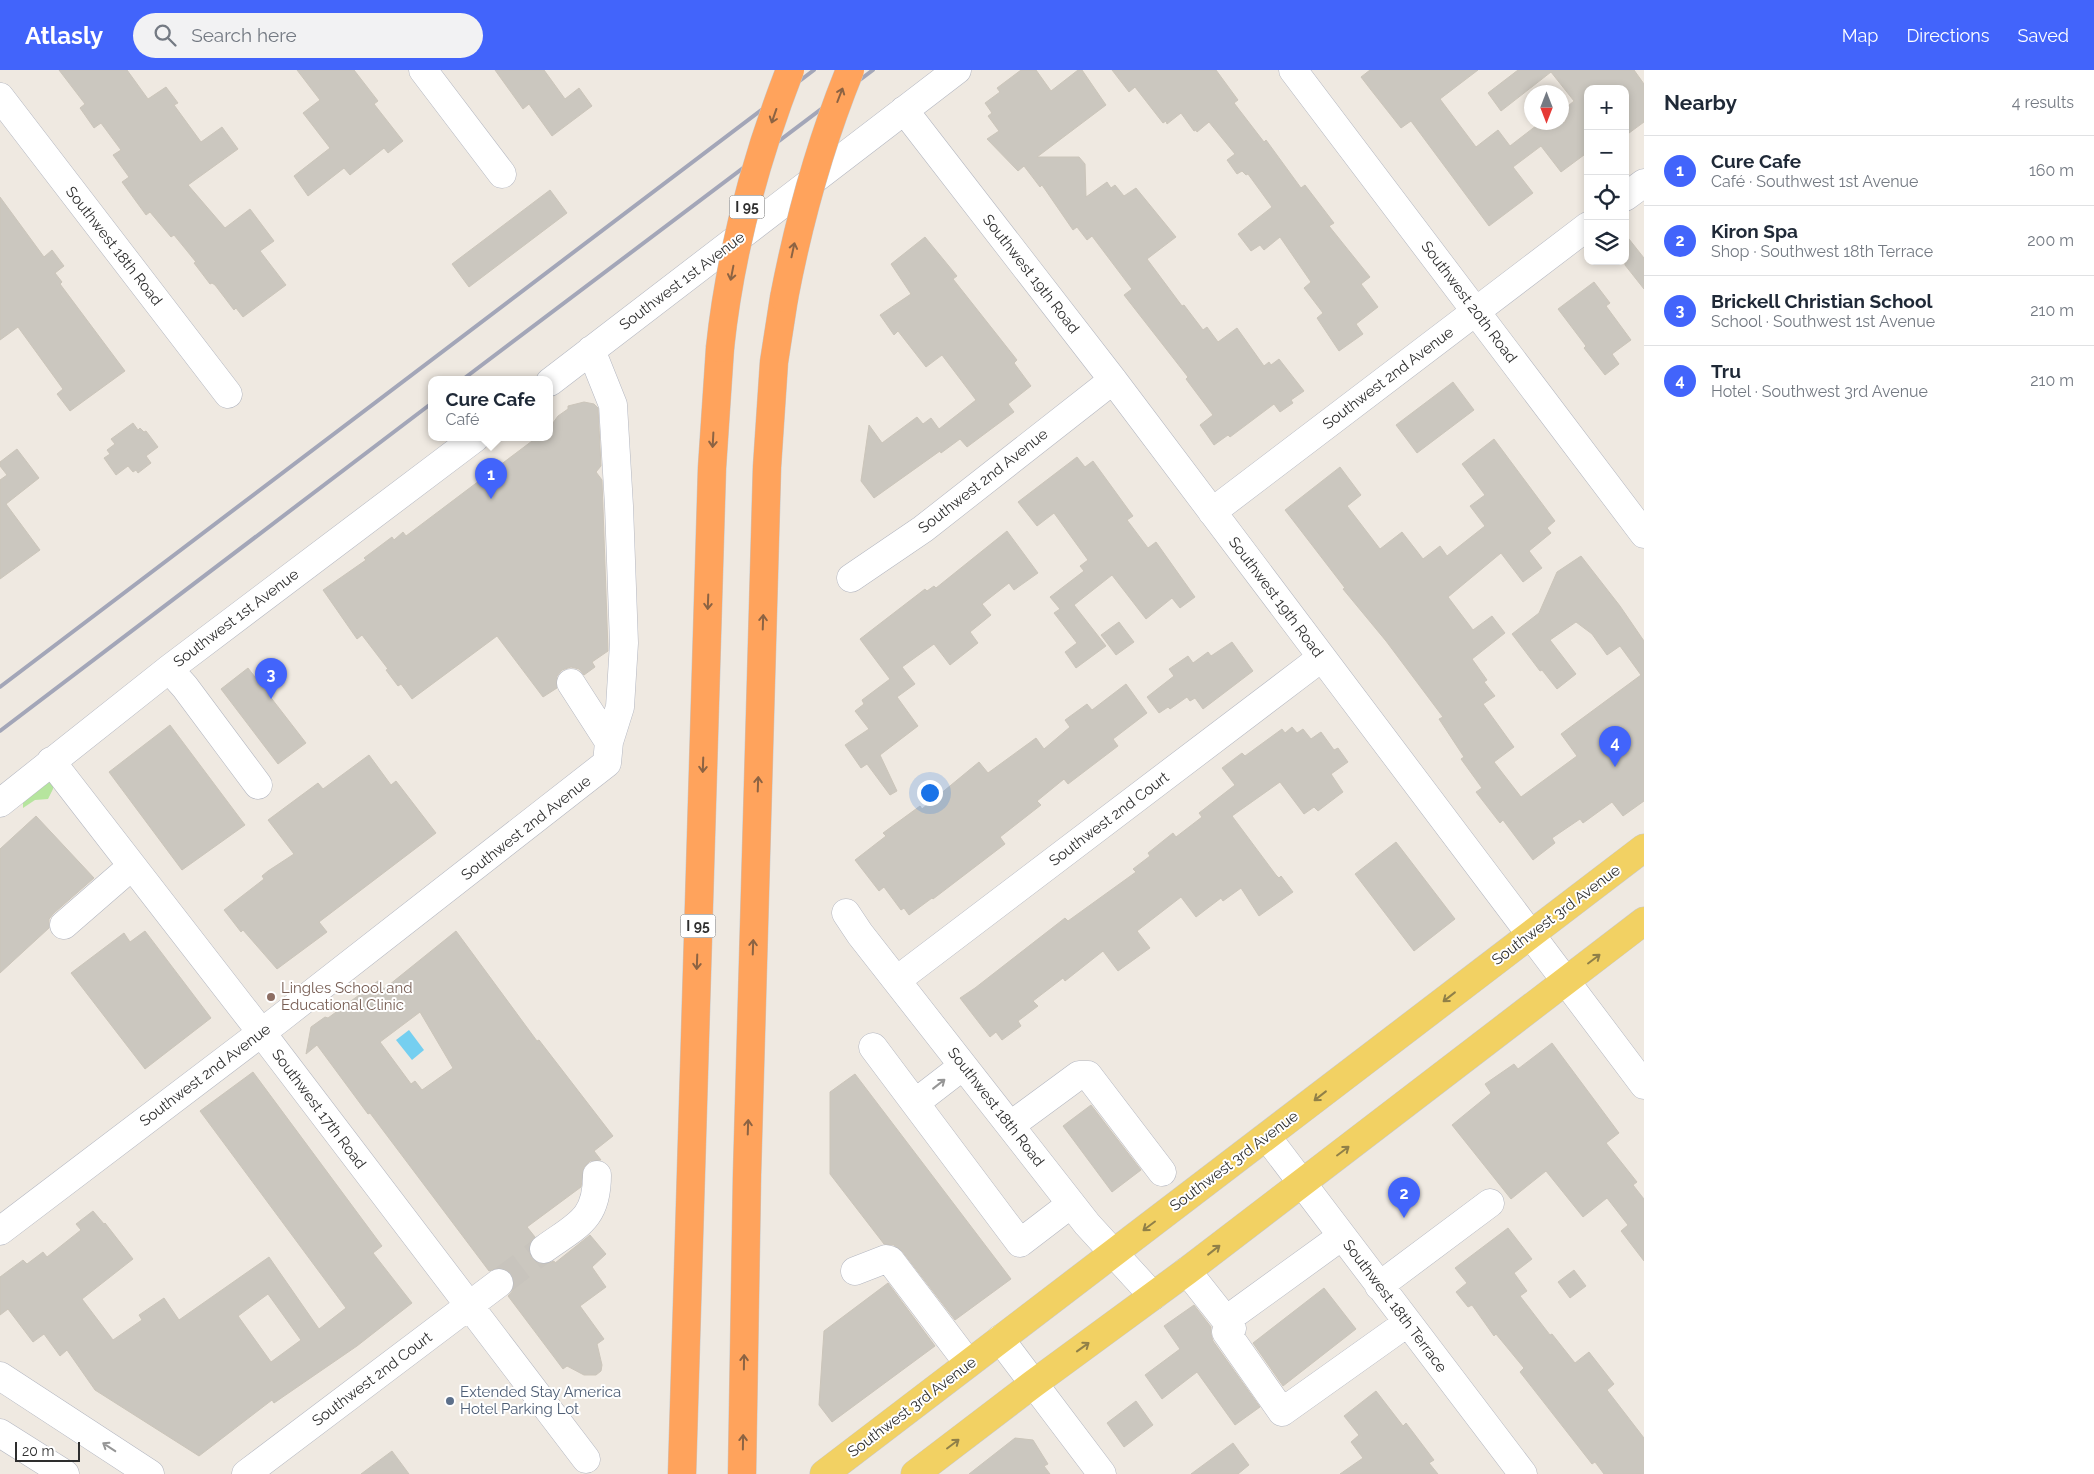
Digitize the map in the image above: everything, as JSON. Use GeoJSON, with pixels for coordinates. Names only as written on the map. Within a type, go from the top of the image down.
{"type":"FeatureCollection","features":[{"type":"Feature","properties":{"kind":"highway","name":"I 95"},"geometry":{"type":"LineString","coordinates":[[682,1467],[712,478],[720,348],[732,270],[745,213],[768,134],[790,70]]}},
{"type":"Feature","properties":{"kind":"highway"},"geometry":{"type":"LineString","coordinates":[[742,1474],[747,1165],[767,477],[774,362],[794,246],[813,173],[850,70]]}},
{"type":"Feature","properties":{"kind":"main road","name":"Southwest 3rd Avenue"},"geometry":{"type":"LineString","coordinates":[[824,1474],[1644,848]]}},
{"type":"Feature","properties":{"kind":"main road"},"geometry":{"type":"LineString","coordinates":[[920,1472],[1033,1384],[1187,1271],[1644,921]]}},
{"type":"Feature","properties":{"kind":"street"},"geometry":{"type":"LineString","coordinates":[[423,70],[502,174]]}},
{"type":"Feature","properties":{"kind":"street","name":"Southwest 1st Avenue"},"geometry":{"type":"LineString","coordinates":[[553,380],[957,70]]}},
{"type":"Feature","properties":{"kind":"street","name":"Southwest 20th Road"},"geometry":{"type":"LineString","coordinates":[[1293,70],[1644,534]]}},
{"type":"Feature","properties":{"kind":"street","name":"Southwest 18th Road"},"geometry":{"type":"LineString","coordinates":[[0,97],[228,394]]}},
{"type":"Feature","properties":{"kind":"street","name":"Southwest 19th Road"},"geometry":{"type":"LineString","coordinates":[[904,110],[1113,380],[1644,1085]]}},
{"type":"Feature","properties":{"kind":"street"},"geometry":{"type":"LineString","coordinates":[[1629,194],[1644,183]]}},
{"type":"Feature","properties":{"kind":"street","name":"Southwest 2nd Avenue"},"geometry":{"type":"LineString","coordinates":[[1212,512],[1584,229]]}},
{"type":"Feature","properties":{"kind":"street"},"geometry":{"type":"LineString","coordinates":[[591,350],[613,405],[619,506],[624,643],[620,707],[609,742]]}},
{"type":"Feature","properties":{"kind":"street","name":"Southwest 2nd Avenue"},"geometry":{"type":"LineString","coordinates":[[851,578],[923,529],[1113,380]]}},
{"type":"Feature","properties":{"kind":"street","name":"Southwest 1st Avenue"},"geometry":{"type":"LineString","coordinates":[[0,803],[169,669],[471,441]]}},
{"type":"Feature","properties":{"kind":"street","name":"Southwest 2nd Court"},"geometry":{"type":"LineString","coordinates":[[897,980],[1322,658]]}},
{"type":"Feature","properties":{"kind":"street"},"geometry":{"type":"LineString","coordinates":[[169,669],[185,687],[258,785]]}},
{"type":"Feature","properties":{"kind":"street"},"geometry":{"type":"LineString","coordinates":[[571,683],[609,742]]}},
{"type":"Feature","properties":{"kind":"street","name":"Southwest 2nd Avenue"},"geometry":{"type":"LineString","coordinates":[[0,1231],[599,771],[608,763],[609,742]]}},
{"type":"Feature","properties":{"kind":"street","name":"Southwest 17th Road"},"geometry":{"type":"LineString","coordinates":[[51,761],[261,1032],[586,1459]]}},
{"type":"Feature","properties":{"kind":"street"},"geometry":{"type":"LineString","coordinates":[[64,925],[132,866]]}},
{"type":"Feature","properties":{"kind":"street","name":"Southwest 18th Road"},"geometry":{"type":"LineString","coordinates":[[846,912],[860,934],[1071,1204],[1153,1296]]}},
{"type":"Feature","properties":{"kind":"street"},"geometry":{"type":"LineString","coordinates":[[873,1047],[1020,1243],[1071,1204]]}},
{"type":"Feature","properties":{"kind":"street"},"geometry":{"type":"LineString","coordinates":[[915,1103],[963,1066]]}},
{"type":"Feature","properties":{"kind":"street"},"geometry":{"type":"LineString","coordinates":[[1011,1125],[1079,1075],[1088,1075],[1162,1172]]}},
{"type":"Feature","properties":{"kind":"street","name":"Southwest 18th Terrace"},"geometry":{"type":"LineString","coordinates":[[1267,1137],[1523,1474]]}},
{"type":"Feature","properties":{"kind":"street"},"geometry":{"type":"LineString","coordinates":[[544,1250],[591,1212],[596,1198],[597,1175]]}},
{"type":"Feature","properties":{"kind":"street"},"geometry":{"type":"LineString","coordinates":[[1379,1286],[1490,1203]]}},
{"type":"Feature","properties":{"kind":"street"},"geometry":{"type":"LineString","coordinates":[[1226,1320],[1342,1236]]}},
{"type":"Feature","properties":{"kind":"street"},"geometry":{"type":"LineString","coordinates":[[855,1270],[886,1259],[890,1260],[968,1363]]}},
{"type":"Feature","properties":{"kind":"street"},"geometry":{"type":"LineString","coordinates":[[1187,1271],[1232,1328],[1226,1332],[1282,1412],[1407,1323]]}},
{"type":"Feature","properties":{"kind":"street","name":"Southwest 2nd Court"},"geometry":{"type":"LineString","coordinates":[[246,1474],[498,1283]]}},
{"type":"Feature","properties":{"kind":"street"},"geometry":{"type":"LineString","coordinates":[[1000,1339],[1102,1474]]}},
{"type":"Feature","properties":{"kind":"street"},"geometry":{"type":"LineString","coordinates":[[0,1376],[150,1474]]}},
{"type":"Feature","properties":{"kind":"street"},"geometry":{"type":"LineString","coordinates":[[0,1433],[65,1474]]}},
{"type":"Feature","properties":{"kind":"green space"},"geometry":{"type":"Polygon","coordinates":[[[45,781],[53,782],[53,789],[48,799],[35,800],[23,808],[23,799],[45,781]]]}},
{"type":"Feature","properties":{"kind":"water"},"geometry":{"type":"Polygon","coordinates":[[[409,1030],[424,1050],[412,1060],[396,1040],[409,1030]]]}},
{"type":"Feature","properties":{"kind":"building"},"geometry":{"type":"Polygon","coordinates":[[[59,70],[127,70],[148,99],[166,87],[178,103],[174,105],[201,142],[222,127],[238,149],[188,185],[225,228],[250,209],[274,241],[260,251],[286,285],[243,317],[236,308],[234,310],[215,285],[210,284],[194,263],[196,262],[174,235],[171,237],[150,212],[146,215],[122,182],[129,177],[113,155],[121,150],[101,123],[94,128],[80,108],[85,104],[59,70]]]}},
{"type":"Feature","properties":{"kind":"building"},"geometry":{"type":"Polygon","coordinates":[[[297,70],[354,70],[378,101],[374,104],[403,141],[388,153],[384,148],[350,175],[344,168],[308,196],[294,176],[330,148],[303,113],[320,100],[297,70]]]}},
{"type":"Feature","properties":{"kind":"building"},"geometry":{"type":"Polygon","coordinates":[[[495,70],[544,70],[565,99],[579,88],[592,106],[552,136],[529,104],[523,109],[495,70]]]}},
{"type":"Feature","properties":{"kind":"building"},"geometry":{"type":"Polygon","coordinates":[[[1021,70],[1036,70],[1051,91],[1078,70],[1082,70],[1106,105],[1037,157],[1079,157],[1085,164],[1086,197],[1107,182],[1111,188],[1115,185],[1124,196],[1136,188],[1176,237],[1147,259],[1182,306],[1184,305],[1203,330],[1207,327],[1218,342],[1237,328],[1264,366],[1269,362],[1271,365],[1279,359],[1304,391],[1291,400],[1293,403],[1280,412],[1274,404],[1230,437],[1228,435],[1214,445],[1200,425],[1213,415],[1186,379],[1188,377],[1124,295],[1132,289],[1092,236],[1087,240],[1077,227],[1073,230],[1042,185],[1040,187],[1024,166],[1018,171],[987,139],[999,131],[988,116],[992,113],[985,103],[1000,92],[997,88],[1021,70]]]}},
{"type":"Feature","properties":{"kind":"building"},"geometry":{"type":"Polygon","coordinates":[[[1112,70],[1216,70],[1238,100],[1234,103],[1264,142],[1266,140],[1301,188],[1305,185],[1334,223],[1329,226],[1370,277],[1361,284],[1378,307],[1356,324],[1363,334],[1339,351],[1317,318],[1323,313],[1304,288],[1311,282],[1280,237],[1264,250],[1260,245],[1251,251],[1238,234],[1272,207],[1248,174],[1246,175],[1242,171],[1237,174],[1227,160],[1235,154],[1209,122],[1197,132],[1196,130],[1194,131],[1181,113],[1167,124],[1166,121],[1163,123],[1135,87],[1129,92],[1112,70]]]}},
{"type":"Feature","properties":{"kind":"building"},"geometry":{"type":"Polygon","coordinates":[[[1370,70],[1478,70],[1440,99],[1476,147],[1498,130],[1510,146],[1531,130],[1569,130],[1569,105],[1574,101],[1569,95],[1569,85],[1561,85],[1551,72],[1534,85],[1524,85],[1524,93],[1501,111],[1488,93],[1518,70],[1634,70],[1644,84],[1644,122],[1629,133],[1629,85],[1584,85],[1584,155],[1561,172],[1541,146],[1513,167],[1533,193],[1489,226],[1411,121],[1401,128],[1361,77],[1370,70]]]}},
{"type":"Feature","properties":{"kind":"building"},"geometry":{"type":"Polygon","coordinates":[[[550,190],[567,213],[469,287],[452,264],[550,190]]]}},
{"type":"Feature","properties":{"kind":"building"},"geometry":{"type":"Polygon","coordinates":[[[0,197],[44,257],[52,250],[64,266],[55,273],[62,282],[60,284],[125,371],[70,411],[57,394],[63,389],[18,327],[0,340],[0,197]]]}},
{"type":"Feature","properties":{"kind":"building"},"geometry":{"type":"Polygon","coordinates":[[[925,237],[957,276],[953,279],[1017,360],[1014,363],[1031,386],[1008,404],[1014,412],[967,447],[960,439],[874,498],[861,481],[869,425],[882,443],[917,417],[923,424],[931,418],[939,429],[976,400],[942,355],[926,367],[898,331],[894,335],[880,315],[911,294],[891,264],[925,237]]]}},
{"type":"Feature","properties":{"kind":"building"},"geometry":{"type":"Polygon","coordinates":[[[1629,239],[1644,258],[1644,289],[1625,265],[1629,265],[1629,239]]]}},
{"type":"Feature","properties":{"kind":"building"},"geometry":{"type":"Polygon","coordinates":[[[1594,282],[1610,303],[1606,306],[1631,340],[1612,354],[1619,364],[1605,375],[1558,309],[1594,282]]]}},
{"type":"Feature","properties":{"kind":"building"},"geometry":{"type":"Polygon","coordinates":[[[1453,382],[1474,410],[1417,453],[1396,425],[1453,382]]]}},
{"type":"Feature","properties":{"kind":"building"},"geometry":{"type":"Polygon","coordinates":[[[584,402],[594,404],[598,408],[601,466],[596,472],[602,480],[608,651],[592,662],[595,667],[584,675],[579,669],[571,667],[562,670],[557,676],[557,688],[543,697],[497,636],[412,699],[401,684],[398,686],[386,670],[388,669],[362,635],[357,639],[323,590],[366,560],[364,558],[392,537],[394,540],[403,532],[406,536],[532,441],[553,441],[553,423],[558,416],[568,409],[568,406],[584,402]]]}},
{"type":"Feature","properties":{"kind":"building"},"geometry":{"type":"Polygon","coordinates":[[[133,423],[138,430],[140,428],[144,432],[146,431],[158,447],[146,456],[151,463],[138,473],[136,470],[133,472],[128,466],[116,475],[104,458],[110,454],[107,450],[115,444],[111,439],[133,423]]]}},
{"type":"Feature","properties":{"kind":"building"},"geometry":{"type":"Polygon","coordinates":[[[1494,439],[1555,521],[1547,528],[1551,533],[1529,551],[1542,568],[1523,582],[1501,553],[1448,597],[1473,630],[1492,616],[1505,633],[1472,659],[1487,680],[1484,682],[1495,696],[1483,704],[1514,747],[1494,762],[1521,797],[1577,756],[1561,734],[1641,675],[1620,646],[1607,655],[1592,634],[1576,622],[1550,640],[1576,674],[1557,689],[1542,670],[1540,671],[1512,634],[1539,613],[1557,572],[1581,556],[1620,606],[1644,641],[1644,801],[1623,816],[1612,802],[1583,823],[1580,819],[1552,838],[1555,843],[1533,860],[1503,820],[1500,823],[1476,792],[1482,788],[1461,759],[1464,757],[1439,719],[1443,717],[1386,641],[1343,589],[1345,588],[1285,510],[1340,467],[1361,495],[1347,506],[1380,549],[1402,532],[1423,559],[1440,546],[1447,556],[1485,526],[1470,506],[1485,495],[1462,464],[1494,439]]]}},
{"type":"Feature","properties":{"kind":"building"},"geometry":{"type":"Polygon","coordinates":[[[17,449],[39,478],[6,504],[40,550],[0,579],[0,480],[7,475],[0,466],[0,462],[17,449]]]}},
{"type":"Feature","properties":{"kind":"building"},"geometry":{"type":"Polygon","coordinates":[[[1077,457],[1085,467],[1093,461],[1133,516],[1127,520],[1148,548],[1156,542],[1195,597],[1180,608],[1172,598],[1146,619],[1112,575],[1074,605],[1106,646],[1076,668],[1065,652],[1077,643],[1054,613],[1060,609],[1050,597],[1084,571],[1080,566],[1088,560],[1054,513],[1037,526],[1018,502],[1077,457]]]}},
{"type":"Feature","properties":{"kind":"building"},"geometry":{"type":"Polygon","coordinates":[[[1007,531],[1038,573],[1014,590],[1009,583],[982,604],[991,615],[970,632],[978,643],[950,665],[934,644],[902,667],[915,684],[897,697],[918,726],[880,755],[897,791],[890,795],[867,764],[861,768],[845,745],[869,729],[855,711],[864,704],[862,700],[890,679],[860,639],[925,589],[927,591],[934,586],[936,588],[1007,531]]]}},
{"type":"Feature","properties":{"kind":"building"},"geometry":{"type":"Polygon","coordinates":[[[1119,622],[1134,642],[1116,655],[1101,635],[1119,622]]]}},
{"type":"Feature","properties":{"kind":"building"},"geometry":{"type":"Polygon","coordinates":[[[1232,642],[1253,671],[1203,709],[1195,698],[1190,701],[1187,697],[1170,709],[1168,707],[1159,713],[1147,697],[1174,676],[1169,669],[1188,656],[1193,663],[1208,652],[1211,656],[1232,642]]]}},
{"type":"Feature","properties":{"kind":"building"},"geometry":{"type":"Polygon","coordinates":[[[248,668],[306,743],[278,764],[221,689],[248,668]]]}},
{"type":"Feature","properties":{"kind":"building"},"geometry":{"type":"Polygon","coordinates":[[[1126,684],[1147,713],[1113,739],[1118,746],[1068,784],[1064,779],[1037,801],[1041,805],[1000,837],[1005,844],[909,915],[904,908],[901,910],[884,887],[879,891],[855,860],[886,836],[883,833],[920,806],[922,809],[979,762],[988,773],[1036,738],[1044,749],[1070,727],[1065,720],[1087,704],[1092,710],[1126,684]]]}},
{"type":"Feature","properties":{"kind":"building"},"geometry":{"type":"Polygon","coordinates":[[[170,725],[245,825],[182,870],[109,772],[170,725]]]}},
{"type":"Feature","properties":{"kind":"building"},"geometry":{"type":"Polygon","coordinates":[[[1292,727],[1297,733],[1303,729],[1311,739],[1321,732],[1334,750],[1338,748],[1348,762],[1331,774],[1343,792],[1318,811],[1314,807],[1304,814],[1280,782],[1232,816],[1276,875],[1279,878],[1281,876],[1293,892],[1259,916],[1241,888],[1223,901],[1221,898],[1196,917],[1181,897],[1137,931],[1150,948],[1118,971],[1103,951],[1065,981],[1063,978],[1033,1001],[1038,1006],[1018,1021],[1021,1026],[1002,1040],[996,1032],[990,1037],[960,998],[1065,918],[1068,921],[1136,872],[1133,869],[1150,856],[1148,853],[1173,833],[1176,837],[1202,817],[1199,813],[1235,785],[1222,768],[1242,753],[1245,756],[1282,729],[1285,733],[1292,727]]]}},
{"type":"Feature","properties":{"kind":"building"},"geometry":{"type":"Polygon","coordinates":[[[369,755],[391,785],[396,781],[436,833],[319,922],[327,932],[277,969],[243,930],[241,932],[224,910],[264,879],[262,876],[268,871],[294,854],[268,820],[318,783],[323,789],[369,755]]]}},
{"type":"Feature","properties":{"kind":"building"},"geometry":{"type":"Polygon","coordinates":[[[36,816],[94,878],[54,913],[49,919],[49,928],[0,973],[0,849],[36,816]]]}},
{"type":"Feature","properties":{"kind":"building"},"geometry":{"type":"Polygon","coordinates":[[[1396,842],[1455,919],[1414,951],[1355,874],[1396,842]]]}},
{"type":"Feature","properties":{"kind":"building"},"geometry":{"type":"Polygon","coordinates":[[[145,931],[211,1018],[145,1069],[71,973],[124,933],[130,942],[145,931]]]}},
{"type":"Feature","properties":{"kind":"building"},"geometry":{"type":"Polygon","coordinates":[[[456,931],[537,1041],[539,1040],[613,1136],[594,1151],[601,1160],[590,1161],[584,1167],[581,1187],[527,1227],[535,1237],[530,1243],[529,1251],[532,1258],[538,1263],[546,1264],[554,1261],[555,1263],[590,1235],[606,1254],[592,1267],[606,1287],[580,1306],[604,1339],[597,1344],[602,1365],[601,1371],[596,1375],[584,1375],[567,1366],[563,1369],[508,1296],[514,1289],[511,1273],[506,1269],[498,1268],[489,1271],[317,1045],[306,1054],[311,1027],[325,1017],[328,1018],[378,981],[384,989],[456,931]],[[420,1012],[380,1042],[411,1084],[415,1081],[422,1090],[453,1068],[420,1012]]]}},
{"type":"Feature","properties":{"kind":"building"},"geometry":{"type":"Polygon","coordinates":[[[1552,1043],[1619,1133],[1606,1143],[1637,1182],[1633,1185],[1644,1199],[1644,1261],[1621,1231],[1628,1225],[1607,1198],[1583,1217],[1546,1171],[1511,1199],[1452,1125],[1491,1093],[1485,1084],[1514,1064],[1518,1069],[1552,1043]]]}},
{"type":"Feature","properties":{"kind":"building"},"geometry":{"type":"Polygon","coordinates":[[[253,1072],[382,1246],[373,1253],[412,1303],[357,1346],[274,1403],[272,1400],[199,1456],[95,1390],[67,1350],[60,1356],[44,1334],[33,1342],[8,1309],[0,1315],[0,1277],[23,1260],[27,1264],[43,1252],[47,1257],[81,1230],[76,1224],[93,1211],[105,1223],[133,1259],[82,1299],[113,1340],[142,1320],[139,1315],[164,1298],[179,1320],[269,1257],[319,1329],[346,1308],[200,1111],[253,1072]],[[268,1294],[238,1316],[271,1362],[301,1340],[268,1294]]]}},
{"type":"Feature","properties":{"kind":"building"},"geometry":{"type":"Polygon","coordinates":[[[855,1074],[1011,1279],[955,1320],[902,1251],[894,1245],[884,1244],[830,1174],[830,1092],[855,1074]]]}},
{"type":"Feature","properties":{"kind":"building"},"geometry":{"type":"Polygon","coordinates":[[[1091,1105],[1141,1170],[1112,1192],[1063,1126],[1091,1105]]]}},
{"type":"Feature","properties":{"kind":"building"},"geometry":{"type":"Polygon","coordinates":[[[1508,1228],[1532,1259],[1514,1273],[1527,1291],[1520,1296],[1550,1335],[1552,1334],[1575,1363],[1589,1352],[1614,1384],[1607,1390],[1644,1438],[1644,1474],[1604,1474],[1595,1462],[1592,1464],[1520,1372],[1524,1368],[1496,1334],[1494,1336],[1472,1305],[1468,1307],[1456,1292],[1467,1283],[1455,1268],[1508,1228]]]}},
{"type":"Feature","properties":{"kind":"building"},"geometry":{"type":"Polygon","coordinates":[[[1574,1270],[1586,1286],[1570,1298],[1558,1282],[1574,1270]]]}},
{"type":"Feature","properties":{"kind":"building"},"geometry":{"type":"Polygon","coordinates":[[[888,1283],[935,1346],[832,1422],[819,1405],[824,1331],[888,1283]]]}},
{"type":"Feature","properties":{"kind":"building"},"geometry":{"type":"Polygon","coordinates":[[[1324,1288],[1356,1329],[1283,1386],[1253,1343],[1324,1288]]]}},
{"type":"Feature","properties":{"kind":"building"},"geometry":{"type":"Polygon","coordinates":[[[1194,1305],[1211,1327],[1213,1341],[1260,1407],[1235,1425],[1197,1372],[1162,1399],[1145,1375],[1180,1349],[1164,1326],[1194,1305]]]}},
{"type":"Feature","properties":{"kind":"building"},"geometry":{"type":"Polygon","coordinates":[[[1376,1391],[1403,1426],[1406,1423],[1434,1460],[1429,1463],[1438,1474],[1340,1474],[1363,1458],[1351,1442],[1359,1435],[1344,1416],[1376,1391]]]}},
{"type":"Feature","properties":{"kind":"building"},"geometry":{"type":"Polygon","coordinates":[[[1136,1401],[1153,1425],[1124,1447],[1107,1423],[1136,1401]]]}},
{"type":"Feature","properties":{"kind":"building"},"geometry":{"type":"Polygon","coordinates":[[[1015,1438],[1033,1440],[1048,1464],[1044,1466],[1050,1474],[969,1474],[1015,1438]]]}},
{"type":"Feature","properties":{"kind":"building"},"geometry":{"type":"Polygon","coordinates":[[[1233,1443],[1249,1465],[1238,1474],[1191,1474],[1233,1443]]]}},
{"type":"Feature","properties":{"kind":"building"},"geometry":{"type":"Polygon","coordinates":[[[392,1451],[409,1474],[361,1474],[392,1451]]]}},
{"type":"Feature","properties":{"kind":"tunnel"},"geometry":{"type":"LineString","coordinates":[[499,1283],[544,1249]]}},
{"type":"Feature","properties":{"kind":"railway"},"geometry":{"type":"LineString","coordinates":[[0,687],[814,70]]}},
{"type":"Feature","properties":{"kind":"railway"},"geometry":{"type":"LineString","coordinates":[[467,376],[873,70]]}},
{"type":"Feature","properties":{"kind":"railway"},"geometry":{"type":"LineString","coordinates":[[0,731],[428,406]]}},
{"type":"Feature","properties":{"kind":"place","name":"Cure Cafe"},"geometry":{"type":"Point","coordinates":[491,499]}},
{"type":"Feature","properties":{"kind":"place","name":"Brickell Christian School"},"geometry":{"type":"Point","coordinates":[271,699]}},
{"type":"Feature","properties":{"kind":"place","name":"Tru"},"geometry":{"type":"Point","coordinates":[1615,767]}},
{"type":"Feature","properties":{"kind":"place","name":"Lingles School and Educational Clinic"},"geometry":{"type":"Point","coordinates":[271,997]}},
{"type":"Feature","properties":{"kind":"place","name":"Kiron Spa"},"geometry":{"type":"Point","coordinates":[1404,1218]}},
{"type":"Feature","properties":{"kind":"place","name":"Extended Stay America Hotel Parking Lot"},"geometry":{"type":"Point","coordinates":[450,1401]}}]}
